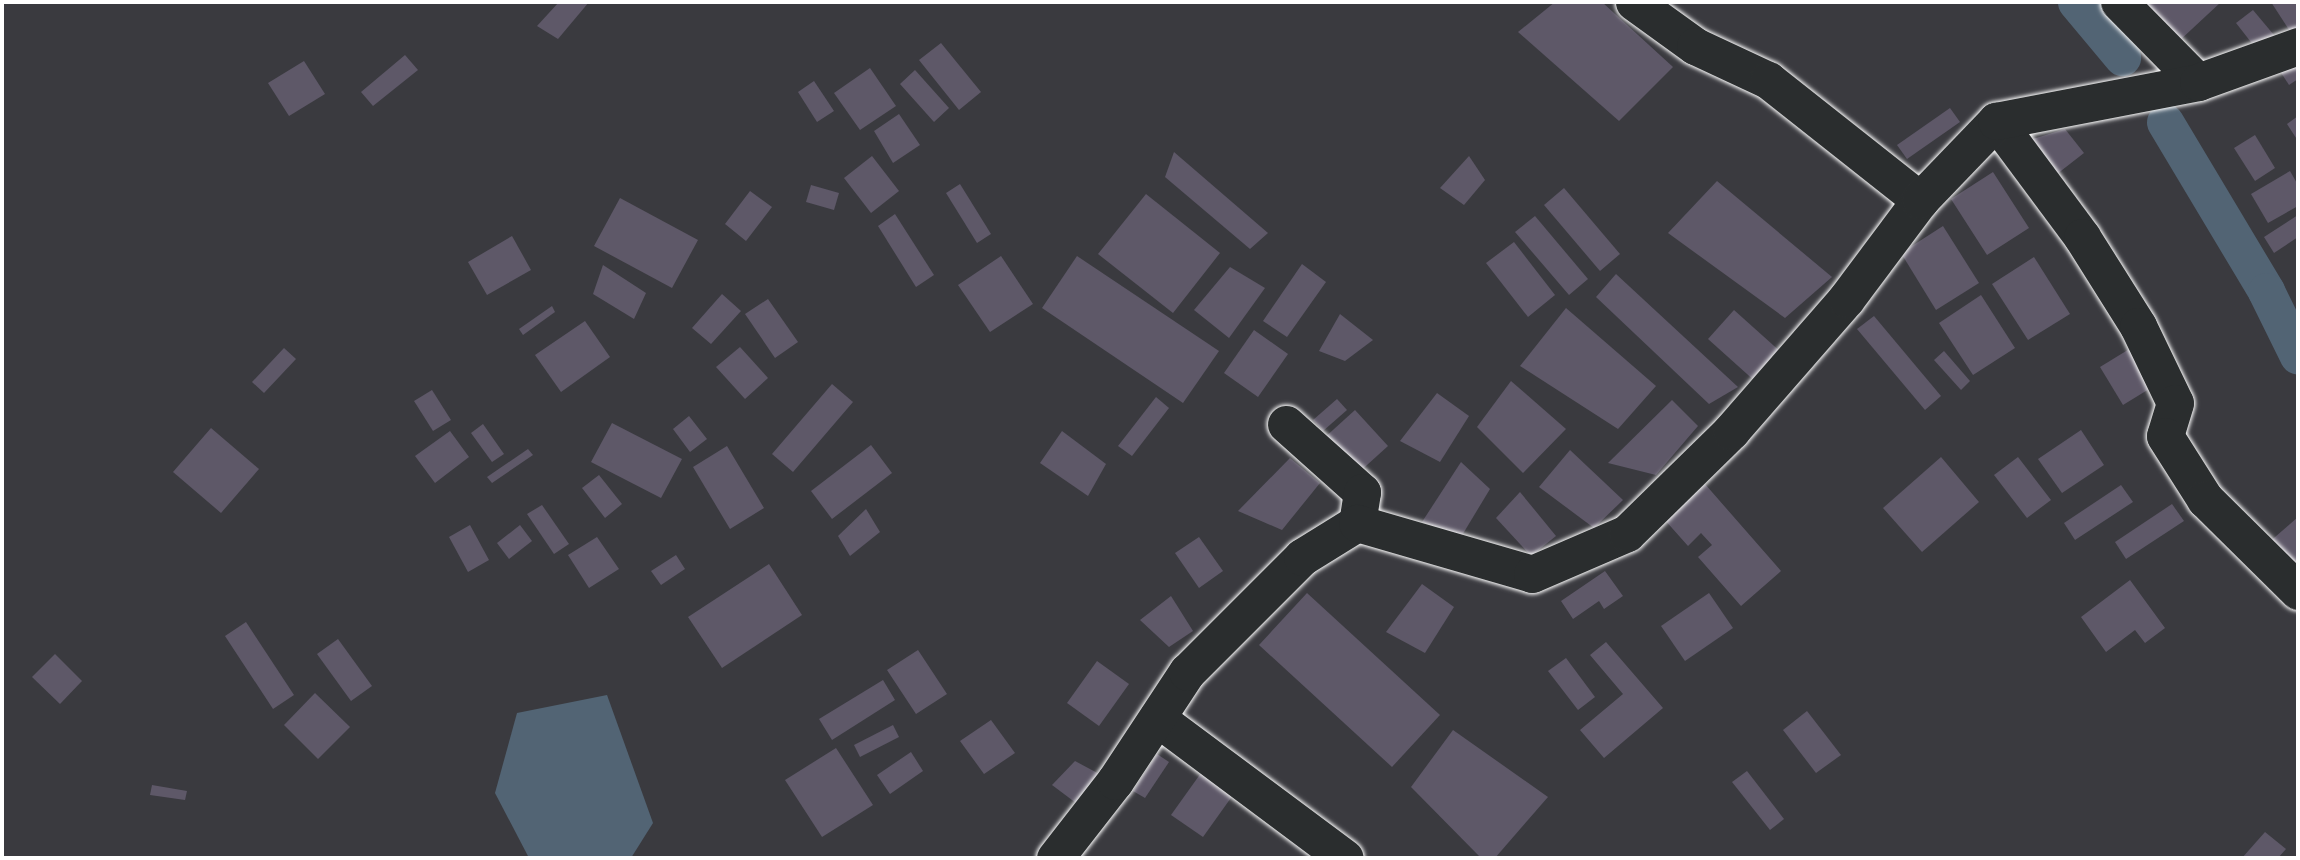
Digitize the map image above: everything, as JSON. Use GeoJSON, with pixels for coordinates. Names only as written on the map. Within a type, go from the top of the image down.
{"type":"FeatureCollection","features":[{"type":"Feature","properties":{"kind":"street"},"geometry":{"type":"LineString","coordinates":[[1634,2],[1695,46],[1768,80],[1920,200]]}},
{"type":"Feature","properties":{"kind":"street"},"geometry":{"type":"LineString","coordinates":[[2119,2],[2197,82]]}},
{"type":"Feature","properties":{"kind":"street"},"geometry":{"type":"LineString","coordinates":[[1055,858],[1157,718],[1187,672],[1302,557],[1357,523],[1532,574],[1627,533],[1731,431],[1846,299],[1920,200],[1996,121],[2197,82],[2298,46]]}},
{"type":"Feature","properties":{"kind":"street"},"geometry":{"type":"LineString","coordinates":[[1996,121],[2082,237],[2138,326],[2175,403],[2165,436],[2205,499],[2298,591]]}},
{"type":"Feature","properties":{"kind":"street"},"geometry":{"type":"LineString","coordinates":[[1286,424],[1362,492],[1357,523]]}},
{"type":"Feature","properties":{"kind":"street"},"geometry":{"type":"LineString","coordinates":[[1157,718],[1345,858]]}},
{"type":"Feature","properties":{"kind":"water"},"geometry":{"type":"Polygon","coordinates":[[[607,695],[653,823],[631,858],[529,858],[495,793],[517,713],[607,695]]]}},
{"type":"Feature","properties":{"kind":"building"},"geometry":{"type":"Polygon","coordinates":[[[559,2],[589,2],[558,39],[537,26],[559,2]]]}},
{"type":"Feature","properties":{"kind":"building"},"geometry":{"type":"Polygon","coordinates":[[[1555,2],[1602,2],[1673,67],[1619,121],[1518,32],[1555,2]]]}},
{"type":"Feature","properties":{"kind":"building"},"geometry":{"type":"Polygon","coordinates":[[[2147,2],[2221,2],[2178,42],[2144,5],[2147,2]]]}},
{"type":"Feature","properties":{"kind":"building"},"geometry":{"type":"Polygon","coordinates":[[[2271,2],[2298,2],[2298,31],[2291,33],[2271,2]]]}},
{"type":"Feature","properties":{"kind":"building"},"geometry":{"type":"Polygon","coordinates":[[[2253,10],[2279,41],[2261,55],[2236,23],[2253,10]]]}},
{"type":"Feature","properties":{"kind":"building"},"geometry":{"type":"Polygon","coordinates":[[[941,43],[981,92],[959,110],[919,60],[941,43]]]}},
{"type":"Feature","properties":{"kind":"building"},"geometry":{"type":"Polygon","coordinates":[[[405,55],[418,70],[373,106],[361,92],[405,55]]]}},
{"type":"Feature","properties":{"kind":"building"},"geometry":{"type":"Polygon","coordinates":[[[2298,56],[2298,79],[2289,85],[2278,68],[2298,56]]]}},
{"type":"Feature","properties":{"kind":"building"},"geometry":{"type":"Polygon","coordinates":[[[304,61],[325,94],[289,116],[268,83],[304,61]]]}},
{"type":"Feature","properties":{"kind":"building"},"geometry":{"type":"Polygon","coordinates":[[[870,68],[896,106],[860,130],[834,93],[870,68]]]}},
{"type":"Feature","properties":{"kind":"building"},"geometry":{"type":"Polygon","coordinates":[[[915,70],[949,108],[934,122],[900,84],[915,70]]]}},
{"type":"Feature","properties":{"kind":"building"},"geometry":{"type":"Polygon","coordinates":[[[814,81],[834,111],[817,122],[798,92],[814,81]]]}},
{"type":"Feature","properties":{"kind":"building"},"geometry":{"type":"Polygon","coordinates":[[[1950,108],[1960,122],[1907,159],[1897,145],[1950,108]]]}},
{"type":"Feature","properties":{"kind":"building"},"geometry":{"type":"Polygon","coordinates":[[[899,114],[920,145],[893,163],[874,131],[899,114]]]}},
{"type":"Feature","properties":{"kind":"building"},"geometry":{"type":"Polygon","coordinates":[[[2298,116],[2298,141],[2287,124],[2298,116]]]}},
{"type":"Feature","properties":{"kind":"building"},"geometry":{"type":"Polygon","coordinates":[[[2065,129],[2084,153],[2048,181],[2026,141],[2065,129]]]}},
{"type":"Feature","properties":{"kind":"building"},"geometry":{"type":"Polygon","coordinates":[[[2255,135],[2275,168],[2255,181],[2234,148],[2255,135]]]}},
{"type":"Feature","properties":{"kind":"building"},"geometry":{"type":"Polygon","coordinates":[[[1174,152],[1268,233],[1250,249],[1165,177],[1174,152]]]}},
{"type":"Feature","properties":{"kind":"building"},"geometry":{"type":"Polygon","coordinates":[[[872,156],[899,191],[871,213],[844,178],[872,156]]]}},
{"type":"Feature","properties":{"kind":"building"},"geometry":{"type":"Polygon","coordinates":[[[1469,156],[1485,180],[1464,205],[1440,188],[1469,156]]]}},
{"type":"Feature","properties":{"kind":"building"},"geometry":{"type":"Polygon","coordinates":[[[2290,171],[2298,185],[2298,206],[2268,223],[2251,194],[2290,171]]]}},
{"type":"Feature","properties":{"kind":"building"},"geometry":{"type":"Polygon","coordinates":[[[1993,172],[2029,228],[1987,255],[1951,199],[1993,172]]]}},
{"type":"Feature","properties":{"kind":"building"},"geometry":{"type":"Polygon","coordinates":[[[1717,181],[1832,277],[1785,318],[1668,233],[1717,181]]]}},
{"type":"Feature","properties":{"kind":"building"},"geometry":{"type":"Polygon","coordinates":[[[960,184],[991,234],[977,243],[946,193],[960,184]]]}},
{"type":"Feature","properties":{"kind":"building"},"geometry":{"type":"Polygon","coordinates":[[[811,185],[839,193],[834,210],[806,202],[811,185]]]}},
{"type":"Feature","properties":{"kind":"building"},"geometry":{"type":"Polygon","coordinates":[[[1564,188],[1620,254],[1600,271],[1544,205],[1564,188]]]}},
{"type":"Feature","properties":{"kind":"building"},"geometry":{"type":"Polygon","coordinates":[[[750,191],[772,207],[746,241],[725,224],[750,191]]]}},
{"type":"Feature","properties":{"kind":"building"},"geometry":{"type":"Polygon","coordinates":[[[1146,194],[1220,253],[1173,313],[1098,254],[1146,194]]]}},
{"type":"Feature","properties":{"kind":"building"},"geometry":{"type":"Polygon","coordinates":[[[620,198],[698,240],[672,288],[594,246],[620,198]]]}},
{"type":"Feature","properties":{"kind":"building"},"geometry":{"type":"Polygon","coordinates":[[[895,214],[934,275],[916,287],[878,226],[895,214]]]}},
{"type":"Feature","properties":{"kind":"building"},"geometry":{"type":"Polygon","coordinates":[[[2298,215],[2298,237],[2274,253],[2264,237],[2298,215]]]}},
{"type":"Feature","properties":{"kind":"building"},"geometry":{"type":"Polygon","coordinates":[[[1535,216],[1588,279],[1569,295],[1515,232],[1535,216]]]}},
{"type":"Feature","properties":{"kind":"building"},"geometry":{"type":"Polygon","coordinates":[[[1943,226],[1979,283],[1936,310],[1901,253],[1943,226]]]}},
{"type":"Feature","properties":{"kind":"building"},"geometry":{"type":"Polygon","coordinates":[[[512,236],[531,270],[487,295],[468,262],[512,236]]]}},
{"type":"Feature","properties":{"kind":"building"},"geometry":{"type":"Polygon","coordinates":[[[1514,242],[1555,295],[1528,317],[1486,263],[1514,242]]]}},
{"type":"Feature","properties":{"kind":"building"},"geometry":{"type":"Polygon","coordinates":[[[1001,256],[1033,304],[990,332],[958,285],[1001,256]]]}},
{"type":"Feature","properties":{"kind":"building"},"geometry":{"type":"Polygon","coordinates":[[[1077,256],[1219,351],[1183,403],[1042,308],[1077,256]]]}},
{"type":"Feature","properties":{"kind":"building"},"geometry":{"type":"Polygon","coordinates":[[[2034,257],[2070,314],[2028,340],[1992,284],[2034,257]]]}},
{"type":"Feature","properties":{"kind":"building"},"geometry":{"type":"Polygon","coordinates":[[[1302,264],[1326,282],[1287,337],[1263,321],[1302,264]]]}},
{"type":"Feature","properties":{"kind":"building"},"geometry":{"type":"Polygon","coordinates":[[[603,265],[646,293],[634,319],[593,294],[603,265]]]}},
{"type":"Feature","properties":{"kind":"building"},"geometry":{"type":"Polygon","coordinates":[[[1230,267],[1265,288],[1229,338],[1194,310],[1230,267]]]}},
{"type":"Feature","properties":{"kind":"building"},"geometry":{"type":"Polygon","coordinates":[[[1616,274],[1738,387],[1709,404],[1596,297],[1616,274]]]}},
{"type":"Feature","properties":{"kind":"building"},"geometry":{"type":"Polygon","coordinates":[[[722,294],[741,311],[711,344],[692,328],[722,294]]]}},
{"type":"Feature","properties":{"kind":"building"},"geometry":{"type":"Polygon","coordinates":[[[1981,295],[2015,348],[1973,375],[1939,323],[1981,295]]]}},
{"type":"Feature","properties":{"kind":"building"},"geometry":{"type":"Polygon","coordinates":[[[768,299],[798,342],[775,358],[745,314],[768,299]]]}},
{"type":"Feature","properties":{"kind":"building"},"geometry":{"type":"Polygon","coordinates":[[[552,306],[555,312],[523,335],[519,329],[552,306]]]}},
{"type":"Feature","properties":{"kind":"building"},"geometry":{"type":"Polygon","coordinates":[[[1566,308],[1656,386],[1618,429],[1520,366],[1566,308]]]}},
{"type":"Feature","properties":{"kind":"building"},"geometry":{"type":"Polygon","coordinates":[[[1734,310],[1783,354],[1757,383],[1708,339],[1734,310]]]}},
{"type":"Feature","properties":{"kind":"building"},"geometry":{"type":"Polygon","coordinates":[[[1340,314],[1373,340],[1345,361],[1319,351],[1340,314]]]}},
{"type":"Feature","properties":{"kind":"building"},"geometry":{"type":"Polygon","coordinates":[[[1874,316],[1941,396],[1925,410],[1857,329],[1874,316]]]}},
{"type":"Feature","properties":{"kind":"building"},"geometry":{"type":"Polygon","coordinates":[[[585,321],[610,357],[561,392],[535,355],[585,321]]]}},
{"type":"Feature","properties":{"kind":"building"},"geometry":{"type":"Polygon","coordinates":[[[1254,330],[1288,354],[1258,397],[1224,373],[1254,330]]]}},
{"type":"Feature","properties":{"kind":"building"},"geometry":{"type":"Polygon","coordinates":[[[740,347],[768,378],[745,399],[716,367],[740,347]]]}},
{"type":"Feature","properties":{"kind":"building"},"geometry":{"type":"Polygon","coordinates":[[[284,348],[296,359],[264,393],[252,382],[284,348]]]}},
{"type":"Feature","properties":{"kind":"building"},"geometry":{"type":"Polygon","coordinates":[[[2131,348],[2154,386],[2123,405],[2100,367],[2131,348]]]}},
{"type":"Feature","properties":{"kind":"building"},"geometry":{"type":"Polygon","coordinates":[[[1944,351],[1970,381],[1961,390],[1934,360],[1944,351]]]}},
{"type":"Feature","properties":{"kind":"building"},"geometry":{"type":"Polygon","coordinates":[[[1511,381],[1566,429],[1523,473],[1477,427],[1511,381]]]}},
{"type":"Feature","properties":{"kind":"building"},"geometry":{"type":"Polygon","coordinates":[[[832,384],[853,402],[793,472],[772,454],[832,384]]]}},
{"type":"Feature","properties":{"kind":"building"},"geometry":{"type":"Polygon","coordinates":[[[432,390],[451,420],[433,431],[414,401],[432,390]]]}},
{"type":"Feature","properties":{"kind":"building"},"geometry":{"type":"Polygon","coordinates":[[[1437,393],[1469,416],[1440,462],[1400,441],[1437,393]]]}},
{"type":"Feature","properties":{"kind":"building"},"geometry":{"type":"Polygon","coordinates":[[[1156,397],[1169,408],[1132,456],[1118,446],[1156,397]]]}},
{"type":"Feature","properties":{"kind":"building"},"geometry":{"type":"Polygon","coordinates":[[[1337,399],[1347,410],[1323,431],[1313,420],[1337,399]]]}},
{"type":"Feature","properties":{"kind":"building"},"geometry":{"type":"Polygon","coordinates":[[[1672,400],[1698,426],[1656,475],[1608,463],[1672,400]]]}},
{"type":"Feature","properties":{"kind":"building"},"geometry":{"type":"Polygon","coordinates":[[[1355,410],[1388,446],[1356,475],[1323,439],[1355,410]]]}},
{"type":"Feature","properties":{"kind":"building"},"geometry":{"type":"Polygon","coordinates":[[[689,416],[707,439],[690,452],[673,429],[689,416]]]}},
{"type":"Feature","properties":{"kind":"building"},"geometry":{"type":"Polygon","coordinates":[[[612,423],[682,459],[661,498],[591,462],[612,423]]]}},
{"type":"Feature","properties":{"kind":"building"},"geometry":{"type":"Polygon","coordinates":[[[483,424],[504,454],[492,462],[471,433],[483,424]]]}},
{"type":"Feature","properties":{"kind":"building"},"geometry":{"type":"Polygon","coordinates":[[[211,428],[259,469],[221,513],[173,472],[211,428]]]}},
{"type":"Feature","properties":{"kind":"building"},"geometry":{"type":"Polygon","coordinates":[[[2081,430],[2104,465],[2062,493],[2038,459],[2081,430]]]}},
{"type":"Feature","properties":{"kind":"building"},"geometry":{"type":"Polygon","coordinates":[[[450,431],[469,457],[435,483],[415,456],[450,431]]]}},
{"type":"Feature","properties":{"kind":"building"},"geometry":{"type":"Polygon","coordinates":[[[1062,431],[1106,464],[1088,496],[1040,463],[1062,431]]]}},
{"type":"Feature","properties":{"kind":"building"},"geometry":{"type":"Polygon","coordinates":[[[871,445],[892,473],[832,519],[811,491],[871,445]]]}},
{"type":"Feature","properties":{"kind":"building"},"geometry":{"type":"Polygon","coordinates":[[[727,446],[764,508],[730,529],[693,467],[727,446]]]}},
{"type":"Feature","properties":{"kind":"building"},"geometry":{"type":"Polygon","coordinates":[[[528,449],[533,455],[492,483],[487,477],[528,449]]]}},
{"type":"Feature","properties":{"kind":"building"},"geometry":{"type":"Polygon","coordinates":[[[1570,450],[1623,500],[1594,528],[1539,487],[1570,450]]]}},
{"type":"Feature","properties":{"kind":"building"},"geometry":{"type":"Polygon","coordinates":[[[1941,457],[1979,502],[1922,552],[1883,508],[1941,457]]]}},
{"type":"Feature","properties":{"kind":"building"},"geometry":{"type":"Polygon","coordinates":[[[2018,457],[2051,500],[2027,518],[1994,475],[2018,457]]]}},
{"type":"Feature","properties":{"kind":"building"},"geometry":{"type":"Polygon","coordinates":[[[1290,458],[1320,483],[1282,530],[1238,511],[1290,458]]]}},
{"type":"Feature","properties":{"kind":"building"},"geometry":{"type":"Polygon","coordinates":[[[1461,462],[1490,489],[1461,537],[1422,522],[1461,462]]]}},
{"type":"Feature","properties":{"kind":"building"},"geometry":{"type":"Polygon","coordinates":[[[599,475],[622,504],[605,518],[582,488],[599,475]]]}},
{"type":"Feature","properties":{"kind":"building"},"geometry":{"type":"Polygon","coordinates":[[[1705,484],[1781,571],[1741,606],[1698,557],[1712,545],[1701,533],[1688,546],[1664,519],[1705,484]]]}},
{"type":"Feature","properties":{"kind":"building"},"geometry":{"type":"Polygon","coordinates":[[[2121,485],[2133,502],[2075,540],[2064,523],[2121,485]]]}},
{"type":"Feature","properties":{"kind":"building"},"geometry":{"type":"Polygon","coordinates":[[[1520,492],[1556,536],[1531,556],[1496,518],[1520,492]]]}},
{"type":"Feature","properties":{"kind":"building"},"geometry":{"type":"Polygon","coordinates":[[[2172,504],[2184,521],[2126,559],[2115,542],[2172,504]]]}},
{"type":"Feature","properties":{"kind":"building"},"geometry":{"type":"Polygon","coordinates":[[[542,505],[569,544],[554,554],[527,514],[542,505]]]}},
{"type":"Feature","properties":{"kind":"building"},"geometry":{"type":"Polygon","coordinates":[[[866,509],[880,532],[850,556],[838,536],[866,509]]]}},
{"type":"Feature","properties":{"kind":"building"},"geometry":{"type":"Polygon","coordinates":[[[2298,517],[2298,579],[2267,544],[2298,517]]]}},
{"type":"Feature","properties":{"kind":"building"},"geometry":{"type":"Polygon","coordinates":[[[470,525],[489,560],[468,572],[449,537],[470,525]]]}},
{"type":"Feature","properties":{"kind":"building"},"geometry":{"type":"Polygon","coordinates":[[[520,525],[532,541],[509,559],[497,543],[520,525]]]}},
{"type":"Feature","properties":{"kind":"building"},"geometry":{"type":"Polygon","coordinates":[[[597,537],[619,569],[589,588],[568,555],[597,537]]]}},
{"type":"Feature","properties":{"kind":"building"},"geometry":{"type":"Polygon","coordinates":[[[1199,537],[1223,571],[1199,588],[1175,553],[1199,537]]]}},
{"type":"Feature","properties":{"kind":"building"},"geometry":{"type":"Polygon","coordinates":[[[676,555],[685,569],[661,585],[651,571],[676,555]]]}},
{"type":"Feature","properties":{"kind":"building"},"geometry":{"type":"Polygon","coordinates":[[[769,564],[802,615],[722,668],[688,617],[769,564]]]}},
{"type":"Feature","properties":{"kind":"building"},"geometry":{"type":"Polygon","coordinates":[[[1605,571],[1623,596],[1604,609],[1599,601],[1573,619],[1561,601],[1605,571]]]}},
{"type":"Feature","properties":{"kind":"building"},"geometry":{"type":"Polygon","coordinates":[[[2130,580],[2165,628],[2145,643],[2135,630],[2106,652],[2081,617],[2130,580]]]}},
{"type":"Feature","properties":{"kind":"building"},"geometry":{"type":"Polygon","coordinates":[[[1422,584],[1454,607],[1425,653],[1386,632],[1422,584]]]}},
{"type":"Feature","properties":{"kind":"building"},"geometry":{"type":"Polygon","coordinates":[[[1307,593],[1440,715],[1392,767],[1259,645],[1307,593]]]}},
{"type":"Feature","properties":{"kind":"building"},"geometry":{"type":"Polygon","coordinates":[[[1709,593],[1733,628],[1685,661],[1661,626],[1709,593]]]}},
{"type":"Feature","properties":{"kind":"building"},"geometry":{"type":"Polygon","coordinates":[[[1171,596],[1193,631],[1169,647],[1140,620],[1171,596]]]}},
{"type":"Feature","properties":{"kind":"building"},"geometry":{"type":"Polygon","coordinates":[[[246,622],[294,695],[273,709],[225,636],[246,622]]]}},
{"type":"Feature","properties":{"kind":"building"},"geometry":{"type":"Polygon","coordinates":[[[338,639],[372,686],[351,701],[317,654],[338,639]]]}},
{"type":"Feature","properties":{"kind":"building"},"geometry":{"type":"Polygon","coordinates":[[[1606,642],[1663,708],[1604,758],[1580,730],[1623,694],[1590,655],[1606,642]]]}},
{"type":"Feature","properties":{"kind":"building"},"geometry":{"type":"Polygon","coordinates":[[[918,650],[947,694],[916,714],[887,670],[918,650]]]}},
{"type":"Feature","properties":{"kind":"building"},"geometry":{"type":"Polygon","coordinates":[[[55,654],[82,681],[60,704],[32,677],[55,654]]]}},
{"type":"Feature","properties":{"kind":"building"},"geometry":{"type":"Polygon","coordinates":[[[1566,658],[1595,697],[1578,710],[1548,671],[1566,658]]]}},
{"type":"Feature","properties":{"kind":"building"},"geometry":{"type":"Polygon","coordinates":[[[1097,661],[1129,684],[1099,726],[1067,703],[1097,661]]]}},
{"type":"Feature","properties":{"kind":"building"},"geometry":{"type":"Polygon","coordinates":[[[883,680],[895,700],[832,740],[819,719],[883,680]]]}},
{"type":"Feature","properties":{"kind":"building"},"geometry":{"type":"Polygon","coordinates":[[[315,693],[350,727],[318,759],[284,725],[315,693]]]}},
{"type":"Feature","properties":{"kind":"building"},"geometry":{"type":"Polygon","coordinates":[[[1807,711],[1841,755],[1816,773],[1783,730],[1807,711]]]}},
{"type":"Feature","properties":{"kind":"building"},"geometry":{"type":"Polygon","coordinates":[[[991,720],[1015,753],[984,774],[960,741],[991,720]]]}},
{"type":"Feature","properties":{"kind":"building"},"geometry":{"type":"Polygon","coordinates":[[[893,725],[899,737],[860,757],[854,745],[893,725]]]}},
{"type":"Feature","properties":{"kind":"building"},"geometry":{"type":"Polygon","coordinates":[[[1453,730],[1548,797],[1495,858],[1481,858],[1411,787],[1453,730]]]}},
{"type":"Feature","properties":{"kind":"building"},"geometry":{"type":"Polygon","coordinates":[[[836,748],[873,805],[822,837],[785,780],[836,748]]]}},
{"type":"Feature","properties":{"kind":"building"},"geometry":{"type":"Polygon","coordinates":[[[911,752],[923,771],[890,794],[877,775],[911,752]]]}},
{"type":"Feature","properties":{"kind":"building"},"geometry":{"type":"Polygon","coordinates":[[[1157,754],[1169,762],[1145,798],[1133,791],[1157,754]]]}},
{"type":"Feature","properties":{"kind":"building"},"geometry":{"type":"Polygon","coordinates":[[[1075,761],[1103,776],[1080,806],[1052,785],[1075,761]]]}},
{"type":"Feature","properties":{"kind":"building"},"geometry":{"type":"Polygon","coordinates":[[[1747,771],[1784,819],[1770,830],[1732,782],[1747,771]]]}},
{"type":"Feature","properties":{"kind":"building"},"geometry":{"type":"Polygon","coordinates":[[[1201,773],[1233,795],[1203,837],[1171,815],[1201,773]]]}},
{"type":"Feature","properties":{"kind":"building"},"geometry":{"type":"Polygon","coordinates":[[[152,785],[187,791],[185,800],[150,795],[152,785]]]}},
{"type":"Feature","properties":{"kind":"building"},"geometry":{"type":"Polygon","coordinates":[[[2265,832],[2286,849],[2278,858],[2242,858],[2265,832]]]}},
{"type":"Feature","properties":{"kind":"waterway"},"geometry":{"type":"LineString","coordinates":[[2076,2],[2122,57]]}},
{"type":"Feature","properties":{"kind":"waterway"},"geometry":{"type":"LineString","coordinates":[[2165,122],[2266,291],[2298,356]]}}]}
